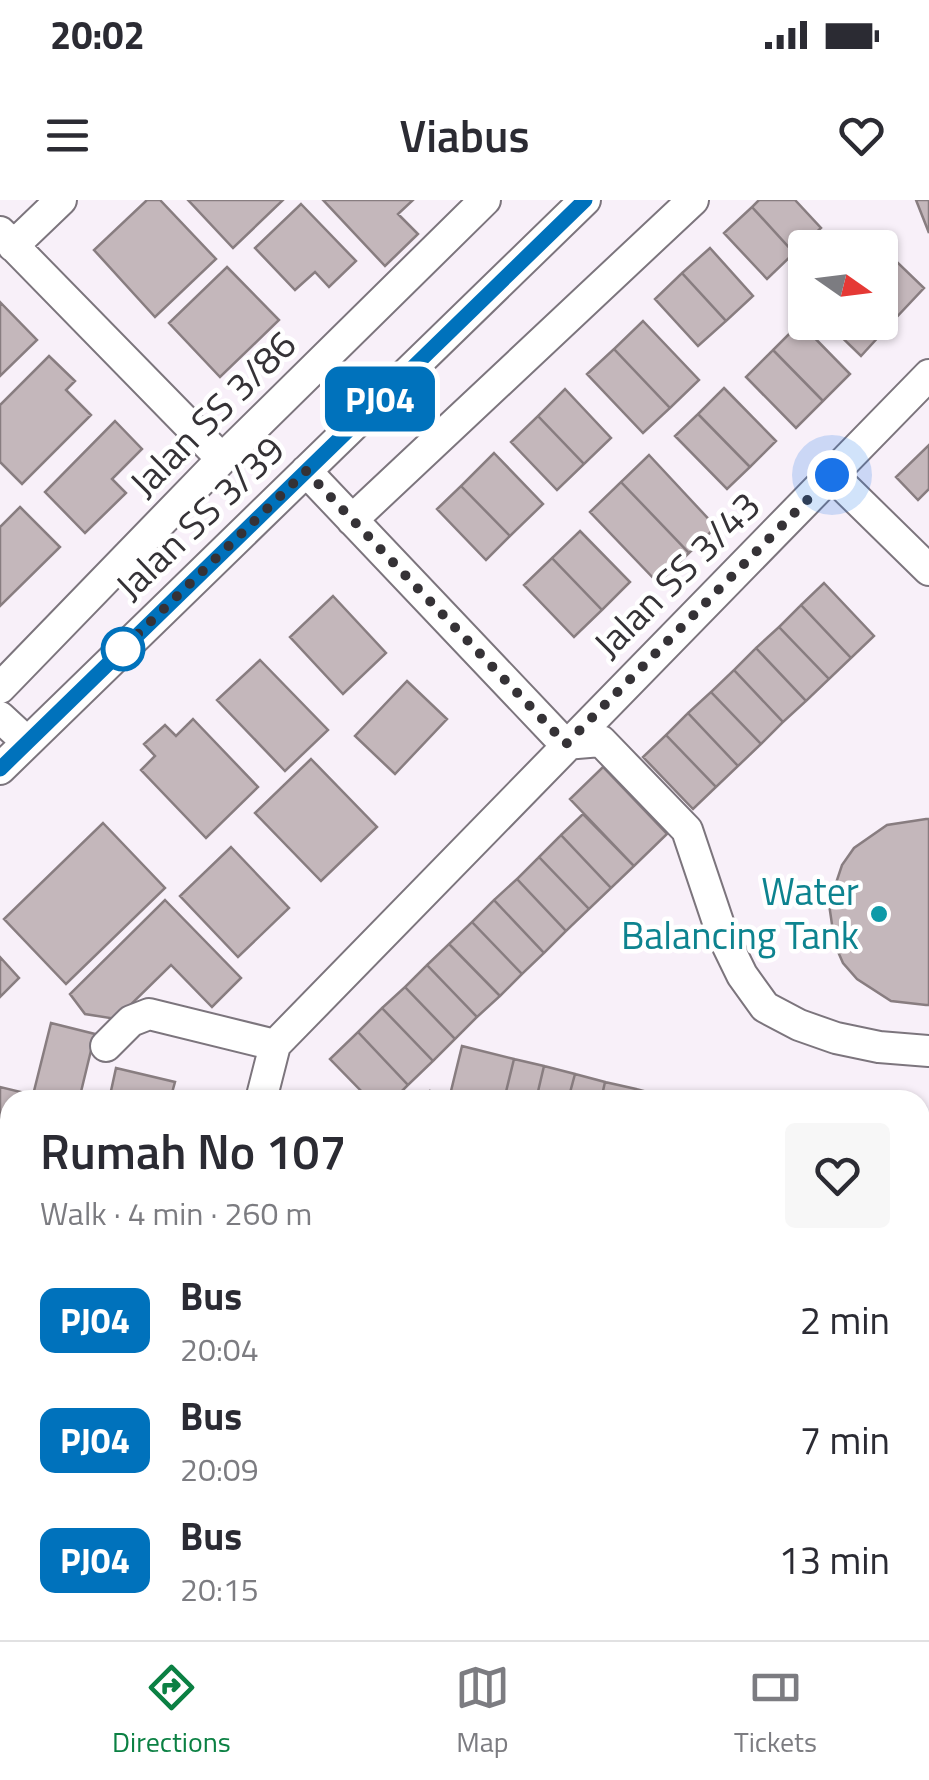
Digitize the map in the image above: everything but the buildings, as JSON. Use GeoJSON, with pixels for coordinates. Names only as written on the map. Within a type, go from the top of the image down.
{"type":"FeatureCollection","features":[{"type":"Feature","properties":{"kind":"street"},"geometry":{"type":"LineString","coordinates":[[61,200],[6,239],[222,460]]}},
{"type":"Feature","properties":{"kind":"street","name":"Jalan SS 3/86"},"geometry":{"type":"LineString","coordinates":[[0,688],[222,460],[486,200]]}},
{"type":"Feature","properties":{"kind":"street","name":"Jalan SS 3/39"},"geometry":{"type":"LineString","coordinates":[[0,769],[585,200]]}},
{"type":"Feature","properties":{"kind":"street"},"geometry":{"type":"LineString","coordinates":[[352,520],[693,200]]}},
{"type":"Feature","properties":{"kind":"street","name":"Jalan SS 3/43"},"geometry":{"type":"LineString","coordinates":[[264,1090],[275,1045],[929,375]]}},
{"type":"Feature","properties":{"kind":"street"},"geometry":{"type":"LineString","coordinates":[[306,471],[566,744],[601,742],[686,830],[722,934],[742,974],[765,1007],[836,1038],[929,1051]]}},
{"type":"Feature","properties":{"kind":"street"},"geometry":{"type":"LineString","coordinates":[[832,475],[929,570]]}},
{"type":"Feature","properties":{"kind":"street"},"geometry":{"type":"LineString","coordinates":[[0,717],[27,742]]}},
{"type":"Feature","properties":{"kind":"street"},"geometry":{"type":"LineString","coordinates":[[106,1046],[132,1021],[150,1014],[275,1045]]}},
{"type":"Feature","properties":{"kind":"bus line","name":"PJ04"},"geometry":{"type":"LineString","coordinates":[[0,769],[585,200]]}},
{"type":"Feature","properties":{"kind":"place","name":"Water Balancing Tank"},"geometry":{"type":"Point","coordinates":[879,914]}},
{"type":"Feature","properties":{"kind":"route"},"geometry":{"type":"LineString","coordinates":[[123,649],[111,660],[306,471],[566,744],[832,475]]}}]}
